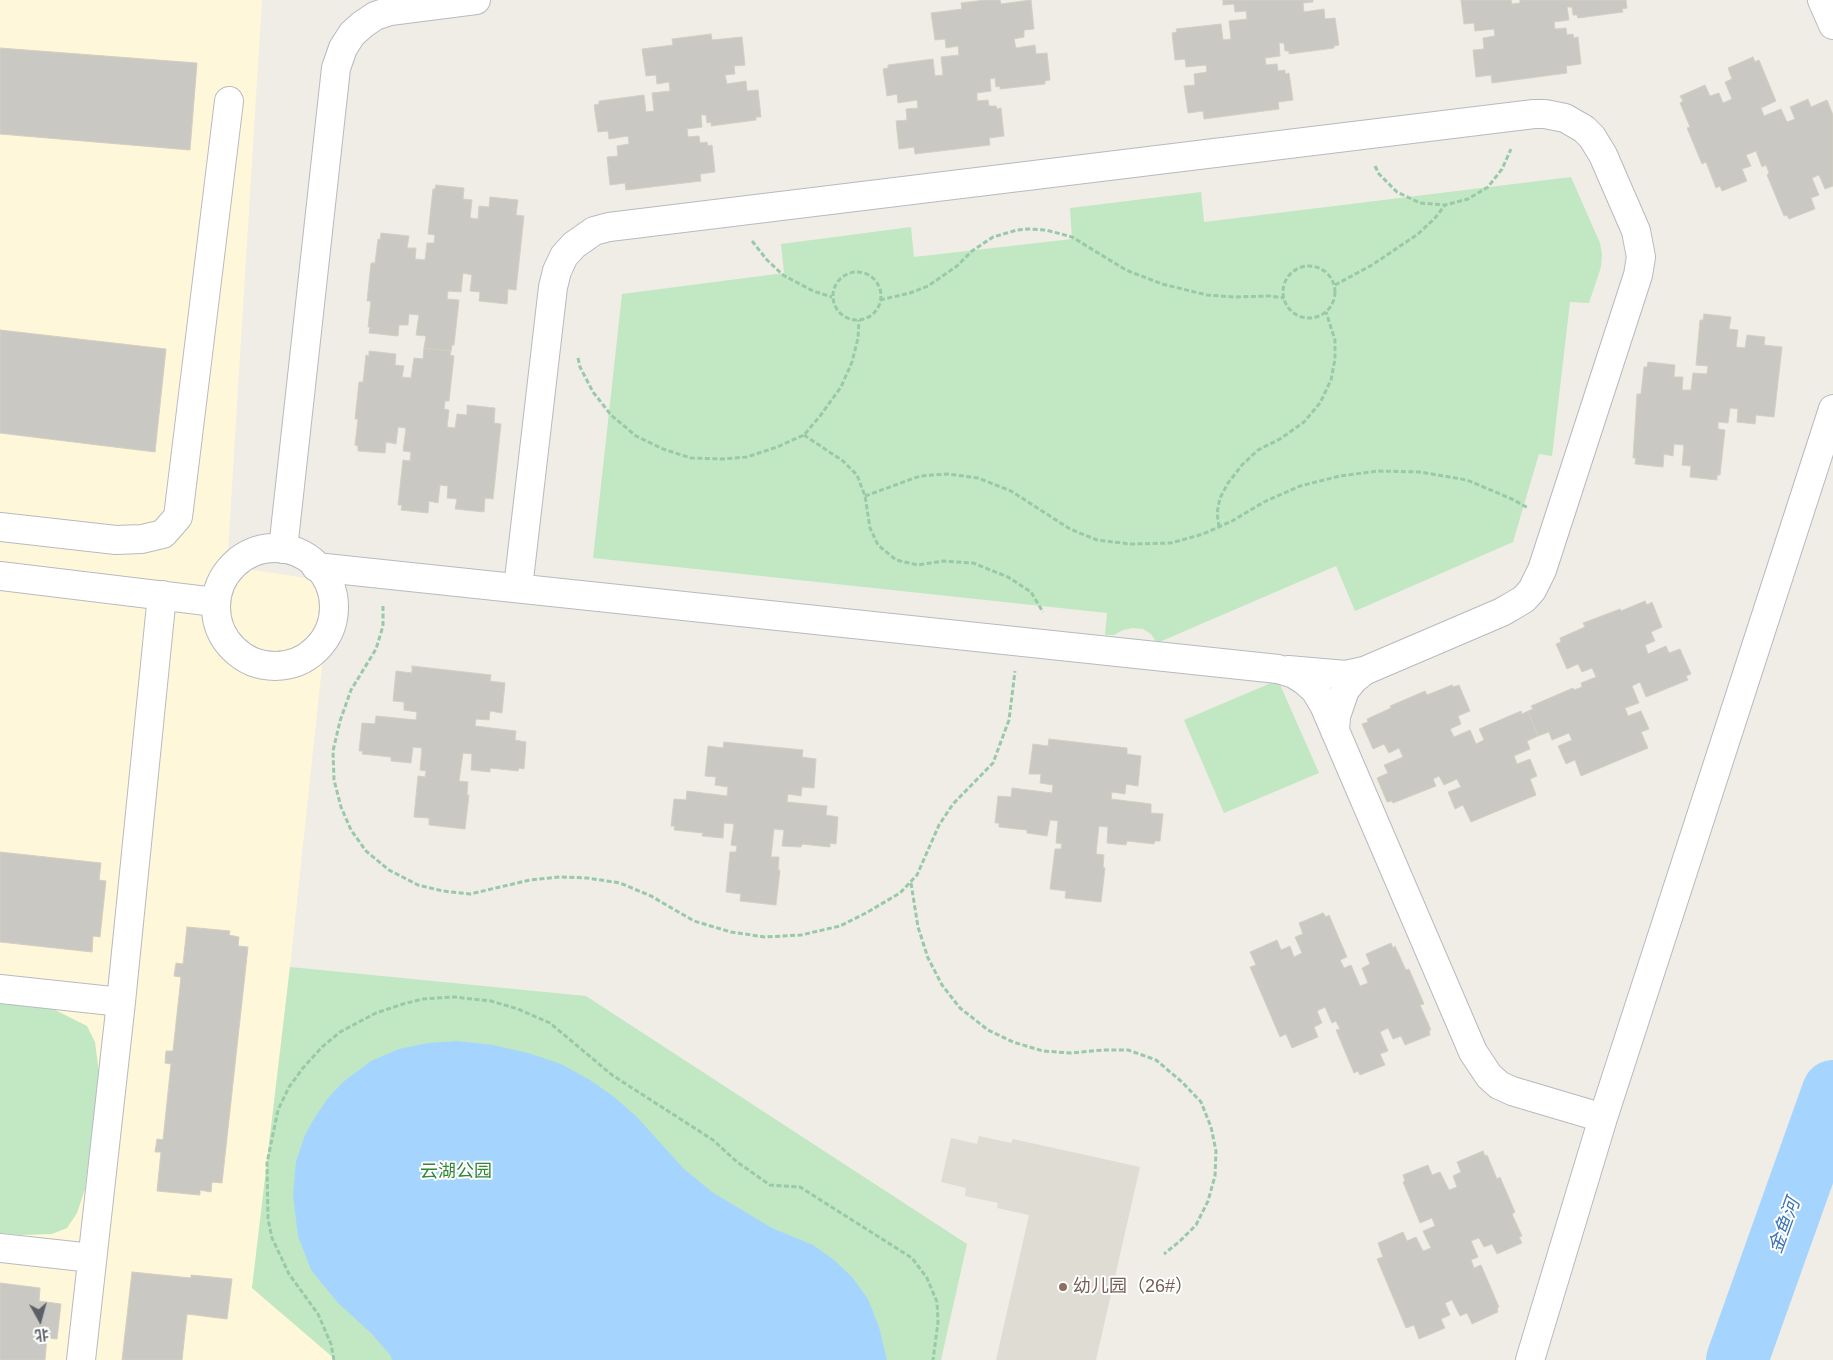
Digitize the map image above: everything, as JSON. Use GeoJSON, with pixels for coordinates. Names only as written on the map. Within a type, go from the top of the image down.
{"type":"FeatureCollection","features":[{"type":"Feature","properties":{"kind":"lane"},"geometry":{"type":"LineString","coordinates":[[283,549],[336,68],[343,48],[352,34],[362,25],[382,13],[476,0]]}},
{"type":"Feature","properties":{"kind":"lane"},"geometry":{"type":"LineString","coordinates":[[1822,0],[1833,25]]}},
{"type":"Feature","properties":{"kind":"lane"},"geometry":{"type":"LineString","coordinates":[[0,527],[116,540],[142,540],[163,534],[178,517],[229,101]]}},
{"type":"Feature","properties":{"kind":"lane"},"geometry":{"type":"LineString","coordinates":[[316,567],[1278,670],[1346,675],[1364,671],[1502,612],[1524,599],[1537,581],[1638,275],[1640,249],[1632,223],[1603,155],[1592,137],[1576,124],[1555,116],[1534,114],[609,227],[594,231],[574,245],[564,256],[557,270],[553,287],[518,588]]}},
{"type":"Feature","properties":{"kind":"lane"},"geometry":{"type":"LineString","coordinates":[[1530,1360],[1603,1118],[1833,409]]}},
{"type":"Feature","properties":{"kind":"lane"},"geometry":{"type":"LineString","coordinates":[[264,549],[283,549],[301,554],[327,579],[333,596],[334,614],[329,632],[319,647],[304,659],[287,665],[268,666],[250,662],[235,652],[223,637],[216,620],[215,602],[220,583],[231,567],[246,556],[264,549]]}},
{"type":"Feature","properties":{"kind":"lane"},"geometry":{"type":"LineString","coordinates":[[0,576],[215,602]]}},
{"type":"Feature","properties":{"kind":"lane"},"geometry":{"type":"LineString","coordinates":[[81,1360],[121,1002],[162,595]]}},
{"type":"Feature","properties":{"kind":"lane"},"geometry":{"type":"LineString","coordinates":[[1278,670],[1294,674],[1305,681],[1315,690],[1324,706],[1465,1033],[1488,1076],[1499,1085],[1512,1091],[1603,1118]]}},
{"type":"Feature","properties":{"kind":"lane"},"geometry":{"type":"LineString","coordinates":[[1335,731],[1338,709],[1345,690],[1364,671]]}},
{"type":"Feature","properties":{"kind":"lane"},"geometry":{"type":"LineString","coordinates":[[0,989],[121,1002]]}},
{"type":"Feature","properties":{"kind":"lane"},"geometry":{"type":"LineString","coordinates":[[0,1248],[92,1258]]}},
{"type":"Feature","properties":{"kind":"path"},"geometry":{"type":"LineString","coordinates":[[1363,134],[1368,151],[1379,174],[1397,192],[1420,203],[1445,205],[1468,199],[1475,195],[1488,187],[1502,170],[1511,148],[1512,116]]}},
{"type":"Feature","properties":{"kind":"path"},"geometry":{"type":"LineString","coordinates":[[1335,285],[1372,265],[1418,234],[1435,218],[1445,205]]}},
{"type":"Feature","properties":{"kind":"path"},"geometry":{"type":"LineString","coordinates":[[737,212],[754,245],[783,275],[813,291],[832,297]]}},
{"type":"Feature","properties":{"kind":"path"},"geometry":{"type":"LineString","coordinates":[[880,300],[910,293],[928,286],[950,272],[972,252],[993,237],[1017,230],[1029,229],[1046,230],[1072,237],[1126,270],[1162,284],[1207,295],[1284,298]]}},
{"type":"Feature","properties":{"kind":"path"},"geometry":{"type":"LineString","coordinates":[[1303,266],[1319,267],[1332,277],[1335,285],[1335,300],[1326,312],[1319,316],[1301,317],[1293,313],[1287,306],[1284,298],[1282,290],[1289,274],[1303,266]]}},
{"type":"Feature","properties":{"kind":"path"},"geometry":{"type":"LineString","coordinates":[[858,272],[866,274],[878,284],[880,300],[878,308],[867,318],[859,320],[844,317],[834,304],[832,297],[833,289],[837,282],[850,273],[858,272]]}},
{"type":"Feature","properties":{"kind":"path"},"geometry":{"type":"LineString","coordinates":[[1219,527],[1217,513],[1220,498],[1228,483],[1242,465],[1258,450],[1304,422],[1320,403],[1331,380],[1335,360],[1335,340],[1326,312]]}},
{"type":"Feature","properties":{"kind":"path"},"geometry":{"type":"LineString","coordinates":[[577,351],[580,367],[592,392],[611,416],[636,436],[664,450],[691,458],[722,459],[746,457],[777,447],[804,435],[820,416],[841,387],[852,362],[858,338],[859,320]]}},
{"type":"Feature","properties":{"kind":"path"},"geometry":{"type":"LineString","coordinates":[[804,435],[843,461],[857,475],[865,496],[870,528],[878,545],[896,560],[918,565],[943,562],[973,563],[1008,577],[1031,592],[1060,646]]}},
{"type":"Feature","properties":{"kind":"path"},"geometry":{"type":"LineString","coordinates":[[865,496],[920,476],[948,474],[978,478],[1011,491],[1070,529],[1097,540],[1130,544],[1171,543],[1203,534],[1219,527],[1264,502],[1300,486],[1340,476],[1378,471],[1420,472],[1467,480],[1512,498],[1557,525]]}},
{"type":"Feature","properties":{"kind":"path"},"geometry":{"type":"LineString","coordinates":[[379,574],[383,600],[382,626],[376,649],[351,690],[340,720],[334,751],[334,780],[341,807],[351,830],[366,852],[389,870],[418,885],[443,891],[470,894],[530,880],[560,877],[587,878],[620,883],[651,896],[694,920],[731,932],[765,937],[801,935],[840,926],[900,894],[918,875],[939,825],[953,804],[993,763],[1009,720],[1018,642]]}},
{"type":"Feature","properties":{"kind":"path"},"geometry":{"type":"LineString","coordinates":[[911,882],[918,926],[928,958],[942,985],[960,1008],[988,1030],[1013,1042],[1043,1051],[1071,1053],[1128,1050],[1156,1060],[1182,1082],[1201,1102],[1211,1126],[1216,1151],[1215,1176],[1208,1202],[1196,1225],[1164,1254]]}},
{"type":"Feature","properties":{"kind":"path"},"geometry":{"type":"LineString","coordinates":[[334,1360],[331,1344],[318,1314],[289,1274],[272,1238],[268,1219],[266,1163],[278,1110],[289,1087],[303,1068],[322,1047],[340,1032],[376,1013],[402,1004],[454,997],[491,1001],[518,1009],[550,1023],[612,1074],[713,1140],[737,1162],[770,1185],[800,1188],[912,1258],[927,1278],[937,1302],[938,1322],[933,1360]]}},
{"type":"Feature","properties":{"kind":"shaded area"},"geometry":{"type":"Polygon","coordinates":[[[0,0],[262,0],[227,566],[331,582],[290,967],[252,1288],[336,1360],[0,1360],[0,0]]]}},
{"type":"Feature","properties":{"kind":"shaded area","name":"幼儿园（26#）"},"geometry":{"type":"Polygon","coordinates":[[[979,1136],[1011,1143],[1013,1139],[1140,1167],[1096,1360],[996,1360],[1029,1215],[997,1208],[998,1203],[965,1196],[966,1188],[941,1182],[951,1138],[977,1144],[979,1136]]]}},
{"type":"Feature","properties":{"kind":"green space"},"geometry":{"type":"Polygon","coordinates":[[[1571,177],[1600,243],[1602,254],[1601,267],[1589,303],[1570,302],[1552,456],[1539,454],[1513,542],[1355,611],[1336,566],[1157,643],[1151,634],[1143,629],[1133,628],[1123,630],[1114,635],[1105,635],[1107,613],[593,558],[622,294],[784,273],[781,244],[911,227],[914,257],[1072,239],[1070,208],[1201,192],[1204,222],[1571,177]]]}},
{"type":"Feature","properties":{"kind":"green space"},"geometry":{"type":"Polygon","coordinates":[[[1278,680],[1319,773],[1224,813],[1184,720],[1278,680]]]}},
{"type":"Feature","properties":{"kind":"green space","name":"云湖公园"},"geometry":{"type":"Polygon","coordinates":[[[290,967],[586,996],[967,1244],[941,1360],[336,1360],[252,1288],[290,967]]]}},
{"type":"Feature","properties":{"kind":"green space"},"geometry":{"type":"Polygon","coordinates":[[[0,1003],[51,1008],[87,1026],[95,1042],[99,1073],[85,1189],[77,1213],[67,1228],[52,1234],[21,1235],[0,1233],[0,1003]]]}},
{"type":"Feature","properties":{"kind":"water","name":"云湖公园"},"geometry":{"type":"Polygon","coordinates":[[[458,1041],[493,1045],[528,1053],[561,1064],[590,1080],[613,1096],[636,1116],[683,1168],[712,1192],[772,1228],[813,1245],[834,1260],[852,1277],[868,1299],[879,1327],[887,1360],[392,1360],[391,1356],[371,1333],[338,1303],[311,1270],[298,1236],[293,1195],[296,1161],[305,1135],[328,1098],[343,1082],[371,1061],[399,1049],[428,1043],[458,1041]]]}},
{"type":"Feature","properties":{"kind":"building"},"geometry":{"type":"Polygon","coordinates":[[[1000,0],[1001,4],[1031,0],[1034,29],[1024,30],[1024,37],[1014,39],[1016,48],[1035,45],[1036,54],[1047,53],[1050,80],[1045,81],[1045,84],[1000,89],[1000,86],[996,87],[995,78],[990,79],[991,91],[977,93],[977,101],[988,100],[989,106],[996,106],[997,109],[1001,108],[1004,136],[989,138],[990,145],[915,154],[914,147],[899,149],[896,121],[907,120],[906,109],[918,108],[917,100],[898,103],[897,94],[887,96],[883,69],[888,68],[888,65],[933,59],[935,76],[943,75],[941,57],[959,55],[958,46],[946,48],[945,39],[935,40],[931,13],[962,9],[961,3],[1000,0]]]}},
{"type":"Feature","properties":{"kind":"building"},"geometry":{"type":"Polygon","coordinates":[[[1223,0],[1313,0],[1313,2],[1303,3],[1304,12],[1324,9],[1325,19],[1335,18],[1339,45],[1334,46],[1334,48],[1289,54],[1289,51],[1285,51],[1284,43],[1279,43],[1280,56],[1265,58],[1266,65],[1277,64],[1278,71],[1285,70],[1285,74],[1289,73],[1293,100],[1278,102],[1279,109],[1204,119],[1203,111],[1188,113],[1184,86],[1195,85],[1194,74],[1207,72],[1206,65],[1186,67],[1185,59],[1175,60],[1172,33],[1177,32],[1176,29],[1221,24],[1223,40],[1231,39],[1229,21],[1247,19],[1246,11],[1235,12],[1234,4],[1223,5],[1223,0]]]}},
{"type":"Feature","properties":{"kind":"building"},"geometry":{"type":"Polygon","coordinates":[[[1461,0],[1511,0],[1512,4],[1520,3],[1520,0],[1626,0],[1627,8],[1622,9],[1623,12],[1578,18],[1577,15],[1573,15],[1572,7],[1567,7],[1569,20],[1554,22],[1555,29],[1566,28],[1567,35],[1573,34],[1574,38],[1578,37],[1581,64],[1566,66],[1567,73],[1492,83],[1491,75],[1476,77],[1473,50],[1484,49],[1483,38],[1495,36],[1494,29],[1475,31],[1474,23],[1464,24],[1461,0]]]}},
{"type":"Feature","properties":{"kind":"building"},"geometry":{"type":"Polygon","coordinates":[[[711,34],[712,40],[742,37],[745,65],[734,66],[735,74],[725,75],[727,84],[746,81],[747,91],[758,90],[761,117],[756,117],[756,120],[711,126],[711,122],[707,123],[706,115],[701,115],[702,127],[687,129],[688,137],[699,136],[700,143],[707,142],[708,146],[712,145],[715,172],[700,174],[701,181],[626,190],[625,183],[610,185],[607,157],[618,156],[617,146],[629,144],[628,136],[609,139],[608,131],[598,132],[594,105],[599,104],[599,101],[644,95],[646,112],[654,111],[652,93],[670,91],[669,82],[657,84],[656,75],[646,76],[642,49],[673,45],[672,39],[711,34]]]}},
{"type":"Feature","properties":{"kind":"building"},"geometry":{"type":"Polygon","coordinates":[[[0,48],[197,63],[190,150],[0,134],[0,48]]]}},
{"type":"Feature","properties":{"kind":"building"},"geometry":{"type":"Polygon","coordinates":[[[1753,57],[1755,62],[1759,60],[1776,101],[1761,108],[1764,116],[1781,109],[1787,122],[1795,119],[1790,107],[1808,99],[1811,107],[1827,100],[1833,115],[1833,186],[1825,189],[1819,175],[1812,178],[1819,195],[1811,198],[1815,209],[1789,219],[1787,215],[1784,216],[1767,175],[1769,173],[1766,165],[1762,167],[1756,151],[1746,155],[1751,166],[1742,169],[1747,181],[1722,191],[1720,186],[1716,188],[1706,162],[1702,164],[1687,128],[1690,127],[1680,103],[1683,101],[1680,96],[1705,85],[1710,96],[1719,93],[1723,103],[1732,99],[1725,82],[1732,79],[1728,68],[1753,57]]]}},
{"type":"Feature","properties":{"kind":"building"},"geometry":{"type":"Polygon","coordinates":[[[436,185],[464,188],[463,199],[472,200],[470,218],[478,219],[479,206],[489,207],[490,197],[518,200],[516,215],[524,216],[516,290],[508,289],[507,304],[479,301],[480,292],[470,291],[472,275],[463,273],[461,292],[448,291],[447,299],[459,300],[454,345],[452,345],[451,351],[424,348],[426,336],[416,335],[419,315],[409,314],[408,325],[399,325],[398,336],[369,333],[370,327],[368,327],[371,301],[367,301],[371,263],[375,263],[378,239],[380,240],[381,233],[409,236],[407,248],[416,248],[415,259],[425,260],[427,243],[434,243],[435,235],[428,234],[433,189],[435,189],[436,185]]]}},
{"type":"Feature","properties":{"kind":"building"},"geometry":{"type":"Polygon","coordinates":[[[1704,314],[1731,317],[1729,329],[1738,330],[1736,347],[1745,348],[1747,335],[1765,337],[1764,345],[1782,347],[1774,417],[1756,415],[1755,424],[1737,422],[1738,409],[1730,408],[1728,423],[1718,422],[1718,429],[1725,430],[1720,475],[1717,475],[1717,480],[1690,477],[1691,466],[1682,465],[1684,445],[1674,444],[1673,456],[1664,454],[1663,467],[1635,464],[1636,458],[1633,458],[1637,394],[1641,394],[1644,367],[1647,367],[1648,362],[1675,365],[1674,377],[1683,377],[1682,390],[1691,390],[1693,373],[1707,374],[1708,366],[1696,365],[1700,320],[1703,320],[1704,314]]]}},
{"type":"Feature","properties":{"kind":"building"},"geometry":{"type":"Polygon","coordinates":[[[0,330],[166,349],[155,452],[0,433],[0,330]]]}},
{"type":"Feature","properties":{"kind":"building"},"geometry":{"type":"Polygon","coordinates":[[[424,348],[451,351],[450,355],[454,356],[449,401],[445,401],[444,409],[449,410],[447,427],[455,428],[457,414],[467,415],[467,405],[495,408],[494,423],[501,424],[493,499],[485,498],[484,512],[455,509],[457,499],[447,498],[448,486],[440,485],[438,503],[429,501],[428,513],[401,510],[402,505],[398,505],[403,460],[410,461],[411,452],[403,451],[406,428],[398,427],[396,444],[386,442],[385,453],[358,451],[358,446],[355,445],[358,419],[355,419],[359,382],[363,382],[366,355],[369,356],[369,351],[396,354],[395,365],[404,366],[402,377],[411,378],[414,358],[423,359],[424,348]]]}},
{"type":"Feature","properties":{"kind":"building"},"geometry":{"type":"Polygon","coordinates":[[[1645,601],[1647,605],[1652,602],[1662,627],[1651,632],[1655,641],[1645,645],[1648,654],[1666,646],[1669,653],[1680,649],[1691,674],[1686,676],[1688,680],[1646,697],[1640,682],[1632,686],[1639,703],[1625,708],[1628,716],[1641,711],[1649,729],[1641,732],[1648,748],[1581,776],[1575,760],[1566,764],[1558,746],[1572,740],[1569,733],[1552,740],[1549,732],[1538,736],[1528,711],[1533,709],[1531,706],[1573,688],[1574,690],[1582,687],[1581,683],[1596,677],[1592,668],[1582,672],[1578,664],[1567,669],[1556,644],[1561,642],[1560,638],[1585,627],[1583,623],[1645,601]]]}},
{"type":"Feature","properties":{"kind":"building"},"geometry":{"type":"Polygon","coordinates":[[[412,666],[491,675],[490,681],[505,683],[502,713],[490,711],[489,720],[476,719],[475,726],[516,731],[515,740],[526,742],[524,769],[519,768],[518,771],[490,768],[490,772],[471,770],[472,754],[463,753],[459,781],[468,782],[467,795],[469,795],[465,829],[429,825],[429,818],[414,817],[418,776],[425,777],[426,771],[420,770],[422,748],[413,747],[411,763],[391,761],[391,757],[362,754],[363,751],[359,751],[362,723],[375,724],[376,716],[416,720],[417,712],[404,710],[404,702],[393,701],[396,671],[412,673],[412,666]]]}},
{"type":"Feature","properties":{"kind":"building"},"geometry":{"type":"Polygon","coordinates":[[[1452,685],[1453,687],[1459,685],[1470,711],[1458,716],[1461,724],[1450,729],[1454,737],[1470,730],[1476,744],[1484,740],[1479,729],[1521,711],[1522,714],[1528,711],[1538,736],[1527,741],[1530,749],[1514,756],[1517,764],[1530,759],[1537,776],[1530,779],[1536,795],[1471,822],[1463,805],[1455,809],[1448,792],[1461,787],[1457,779],[1444,785],[1439,776],[1433,779],[1436,786],[1393,803],[1392,801],[1387,802],[1377,778],[1388,773],[1384,765],[1403,757],[1399,748],[1389,753],[1384,744],[1373,749],[1362,724],[1368,722],[1367,719],[1391,708],[1390,706],[1425,691],[1427,695],[1452,685]]]}},
{"type":"Feature","properties":{"kind":"building"},"geometry":{"type":"Polygon","coordinates":[[[1049,739],[1127,748],[1127,754],[1141,756],[1138,786],[1126,784],[1125,794],[1112,792],[1111,799],[1151,804],[1151,813],[1163,814],[1160,841],[1155,841],[1154,844],[1127,841],[1126,845],[1107,843],[1108,827],[1099,826],[1096,854],[1104,855],[1103,867],[1105,868],[1101,902],[1065,898],[1066,891],[1050,889],[1055,849],[1061,849],[1062,844],[1056,843],[1058,821],[1050,820],[1047,836],[1027,833],[1027,830],[999,827],[999,823],[995,823],[998,796],[1011,797],[1012,788],[1052,793],[1053,785],[1040,783],[1041,774],[1029,774],[1033,744],[1048,746],[1049,739]]]}},
{"type":"Feature","properties":{"kind":"building"},"geometry":{"type":"Polygon","coordinates":[[[724,742],[803,750],[802,757],[816,759],[814,788],[802,787],[801,796],[788,794],[787,802],[827,806],[826,815],[838,817],[836,844],[830,843],[830,847],[802,844],[801,847],[782,846],[784,830],[774,829],[771,857],[779,857],[778,870],[780,870],[776,905],[740,901],[741,894],[726,892],[730,852],[736,852],[737,846],[731,845],[734,824],[724,823],[723,838],[702,836],[703,833],[674,830],[675,826],[671,826],[674,799],[686,800],[687,791],[727,796],[728,787],[715,785],[716,777],[705,776],[708,746],[723,748],[724,742]]]}},
{"type":"Feature","properties":{"kind":"building"},"geometry":{"type":"Polygon","coordinates":[[[0,852],[101,863],[99,880],[106,881],[100,937],[93,936],[92,952],[0,942],[0,852]]]}},
{"type":"Feature","properties":{"kind":"building"},"geometry":{"type":"Polygon","coordinates":[[[1323,913],[1326,917],[1329,915],[1347,957],[1340,960],[1344,968],[1351,965],[1360,986],[1368,983],[1362,968],[1370,964],[1366,954],[1391,943],[1393,948],[1395,946],[1406,970],[1409,969],[1424,1004],[1420,1005],[1431,1030],[1429,1030],[1430,1035],[1405,1045],[1401,1036],[1393,1039],[1388,1028],[1380,1032],[1388,1051],[1380,1054],[1385,1065],[1360,1075],[1358,1071],[1354,1073],[1336,1030],[1340,1029],[1336,1021],[1332,1023],[1325,1007],[1317,1011],[1322,1023],[1314,1027],[1318,1037],[1292,1048],[1286,1034],[1280,1037],[1250,967],[1256,965],[1250,952],[1277,940],[1281,950],[1290,946],[1294,957],[1302,953],[1295,937],[1303,934],[1299,923],[1323,913]]]}},
{"type":"Feature","properties":{"kind":"building"},"geometry":{"type":"Polygon","coordinates":[[[187,927],[230,931],[229,935],[239,937],[238,946],[248,947],[222,1183],[212,1182],[211,1192],[200,1190],[200,1195],[157,1191],[161,1152],[155,1152],[157,1139],[163,1140],[171,1064],[165,1063],[166,1051],[173,1051],[181,977],[174,976],[176,963],[183,964],[187,927]]]}},
{"type":"Feature","properties":{"kind":"building"},"geometry":{"type":"Polygon","coordinates":[[[1483,1151],[1485,1156],[1487,1155],[1497,1179],[1500,1177],[1515,1212],[1512,1214],[1522,1236],[1519,1237],[1522,1243],[1497,1254],[1492,1244],[1484,1247],[1479,1238],[1471,1241],[1478,1257],[1471,1260],[1474,1268],[1481,1265],[1499,1307],[1497,1308],[1498,1312],[1472,1324],[1467,1313],[1460,1316],[1452,1300],[1445,1303],[1450,1315],[1441,1319],[1445,1328],[1419,1339],[1414,1325],[1406,1328],[1377,1259],[1383,1257],[1378,1243],[1403,1232],[1407,1241],[1416,1237],[1423,1251],[1431,1248],[1423,1231],[1435,1226],[1432,1218],[1420,1223],[1403,1182],[1405,1181],[1403,1175],[1428,1165],[1432,1175],[1440,1172],[1449,1190],[1457,1187],[1453,1176],[1461,1172],[1457,1162],[1483,1151]]]}},
{"type":"Feature","properties":{"kind":"building"},"geometry":{"type":"Polygon","coordinates":[[[132,1272],[191,1278],[191,1275],[232,1279],[227,1319],[187,1314],[182,1360],[122,1360],[132,1272]]]}},
{"type":"Feature","properties":{"kind":"building"},"geometry":{"type":"Polygon","coordinates":[[[0,1283],[40,1288],[39,1301],[61,1304],[57,1339],[47,1338],[45,1360],[0,1360],[0,1283]]]}},
{"type":"Feature","properties":{"kind":"waterway","name":"金鱼河"},"geometry":{"type":"LineString","coordinates":[[1737,1360],[1833,1091]]}},
{"type":"Feature","properties":{"kind":"place","name":"幼儿园（26#）"},"geometry":{"type":"Point","coordinates":[1063,1287]}}]}
